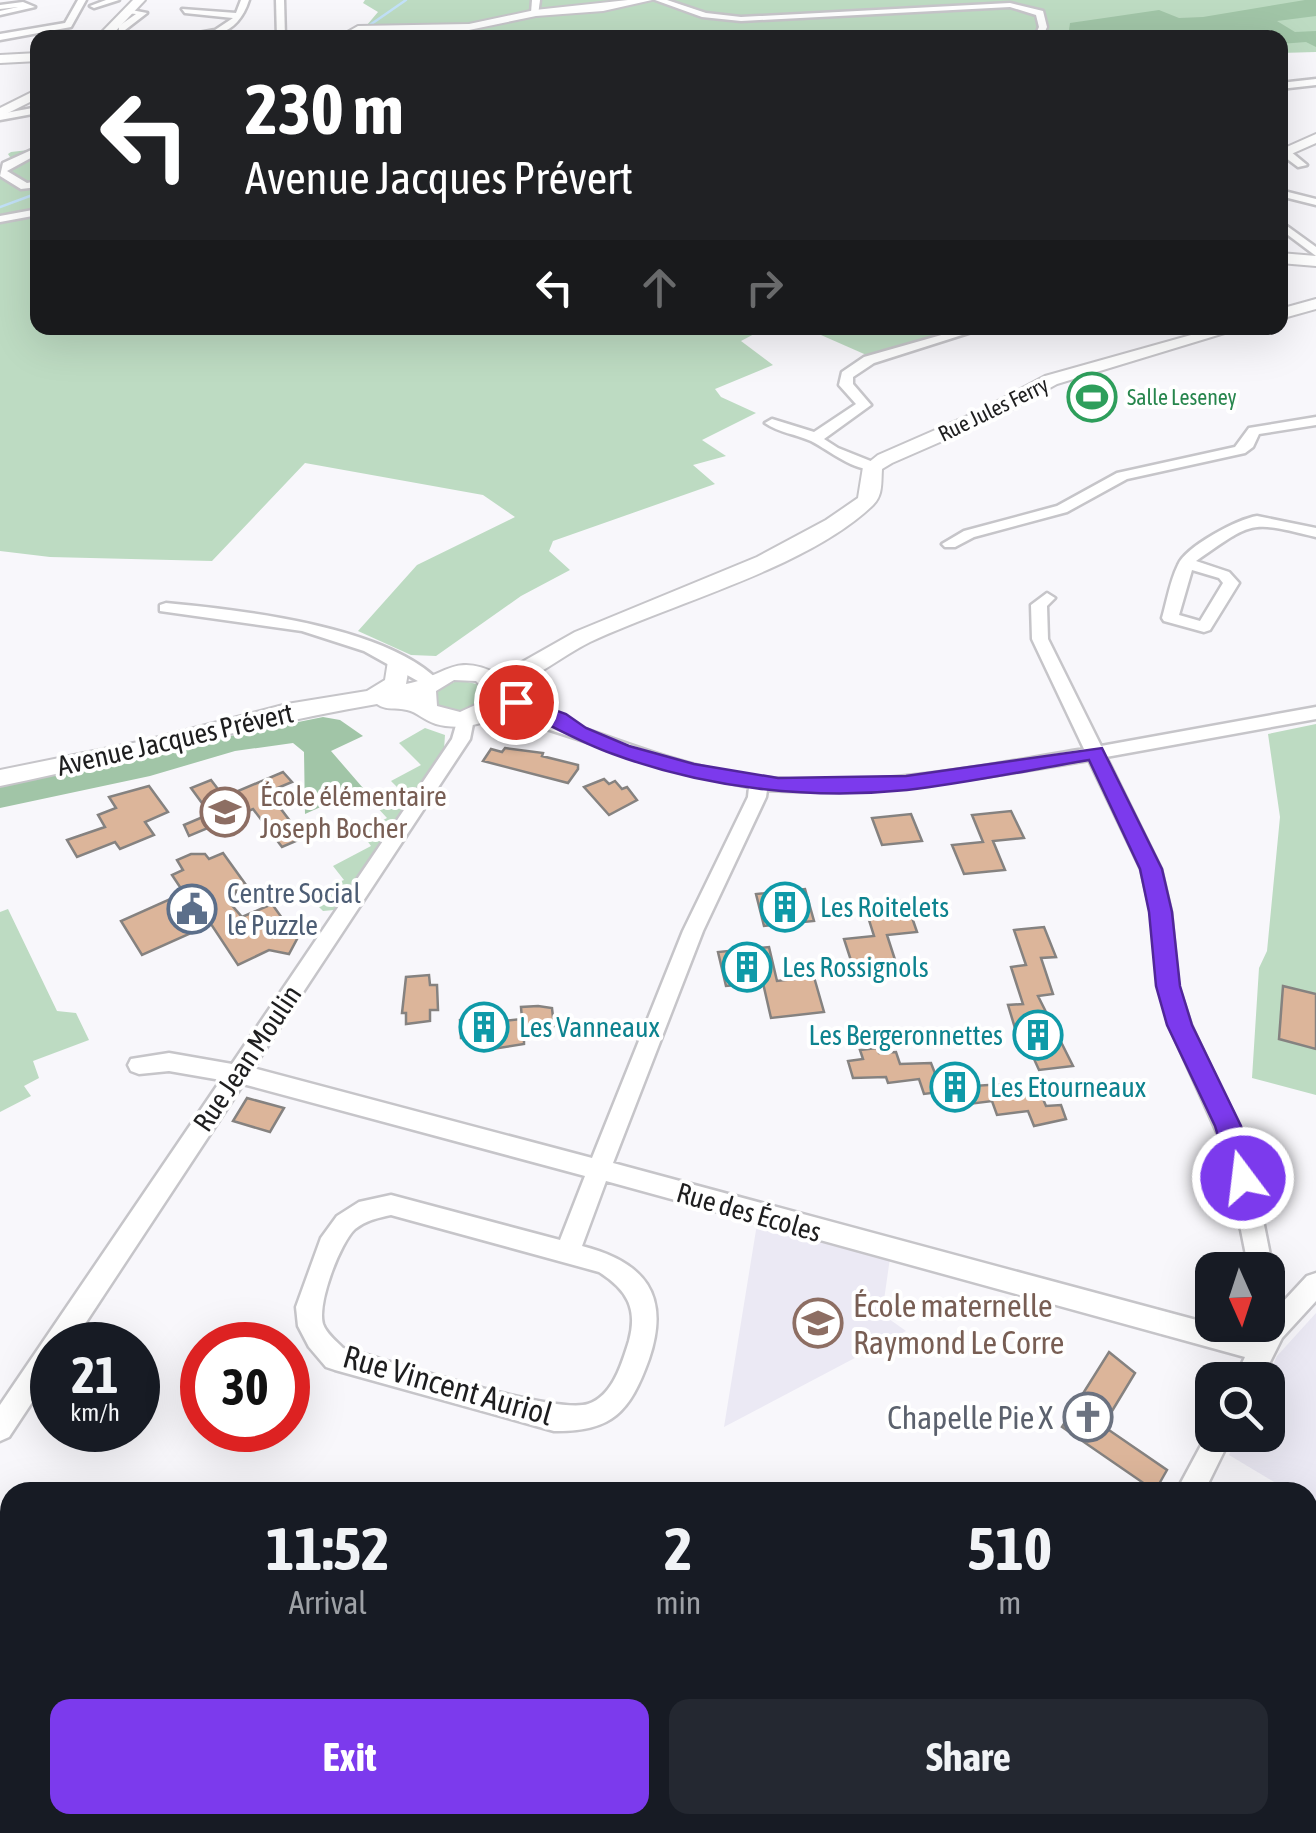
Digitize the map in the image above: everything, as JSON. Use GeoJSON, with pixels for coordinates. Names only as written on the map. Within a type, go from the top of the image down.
{"type":"FeatureCollection","features":[{"type":"Feature","properties":{"kind":"street"},"geometry":{"type":"LineString","coordinates":[[59,30],[115,0]]}},
{"type":"Feature","properties":{"kind":"street"},"geometry":{"type":"LineString","coordinates":[[112,30],[139,0]]}},
{"type":"Feature","properties":{"kind":"street"},"geometry":{"type":"LineString","coordinates":[[210,13],[214,0]]}},
{"type":"Feature","properties":{"kind":"street"},"geometry":{"type":"LineString","coordinates":[[220,30],[240,16],[245,0]]}},
{"type":"Feature","properties":{"kind":"street"},"geometry":{"type":"LineString","coordinates":[[280,0],[282,30]]}},
{"type":"Feature","properties":{"kind":"street"},"geometry":{"type":"LineString","coordinates":[[356,30],[463,27],[512,21],[535,7],[588,10],[646,0]]}},
{"type":"Feature","properties":{"kind":"street"},"geometry":{"type":"LineString","coordinates":[[659,0],[705,15],[741,19],[972,4],[1036,10],[1042,30]]}},
{"type":"Feature","properties":{"kind":"street"},"geometry":{"type":"LineString","coordinates":[[68,25],[80,3],[90,15]]}},
{"type":"Feature","properties":{"kind":"street"},"geometry":{"type":"LineString","coordinates":[[185,11],[240,16]]}},
{"type":"Feature","properties":{"kind":"street"},"geometry":{"type":"LineString","coordinates":[[0,38],[30,37]]}},
{"type":"Feature","properties":{"kind":"street"},"geometry":{"type":"LineString","coordinates":[[0,59],[30,57]]}},
{"type":"Feature","properties":{"kind":"street"},"geometry":{"type":"LineString","coordinates":[[1288,85],[1316,82]]}},
{"type":"Feature","properties":{"kind":"street"},"geometry":{"type":"LineString","coordinates":[[0,115],[30,98]]}},
{"type":"Feature","properties":{"kind":"street"},"geometry":{"type":"LineString","coordinates":[[0,115],[30,111]]}},
{"type":"Feature","properties":{"kind":"street"},"geometry":{"type":"LineString","coordinates":[[1288,152],[1316,138]]}},
{"type":"Feature","properties":{"kind":"street"},"geometry":{"type":"LineString","coordinates":[[30,154],[7,165],[2,172],[30,186]]}},
{"type":"Feature","properties":{"kind":"street"},"geometry":{"type":"LineString","coordinates":[[1288,157],[1302,164]]}},
{"type":"Feature","properties":{"kind":"street"},"geometry":{"type":"LineString","coordinates":[[1288,184],[1312,187]]}},
{"type":"Feature","properties":{"kind":"street"},"geometry":{"type":"LineString","coordinates":[[1288,194],[1316,202]]}},
{"type":"Feature","properties":{"kind":"street"},"geometry":{"type":"LineString","coordinates":[[0,219],[30,213]]}},
{"type":"Feature","properties":{"kind":"street"},"geometry":{"type":"LineString","coordinates":[[1288,230],[1316,252]]}},
{"type":"Feature","properties":{"kind":"street"},"geometry":{"type":"LineString","coordinates":[[1288,259],[1316,261]]}},
{"type":"Feature","properties":{"kind":"street"},"geometry":{"type":"LineString","coordinates":[[1288,309],[1316,304]]}},
{"type":"Feature","properties":{"kind":"street"},"geometry":{"type":"LineString","coordinates":[[816,437],[864,405],[846,385],[852,370],[870,360],[954,335]]}},
{"type":"Feature","properties":{"kind":"street","name":"Rue Jules Ferry"},"geometry":{"type":"LineString","coordinates":[[873,468],[1051,380],[1208,335]]}},
{"type":"Feature","properties":{"kind":"street"},"geometry":{"type":"LineString","coordinates":[[950,544],[970,534],[1062,509],[1122,476],[1240,450],[1254,431],[1316,421]]}},
{"type":"Feature","properties":{"kind":"street"},"geometry":{"type":"LineString","coordinates":[[166,608],[234,614],[348,639],[399,661],[441,718],[487,702],[518,677],[579,639],[808,538],[868,499],[873,468],[832,451],[816,437],[772,423]]}},
{"type":"Feature","properties":{"kind":"street"},"geometry":{"type":"LineString","coordinates":[[1186,564],[1249,518],[1261,517],[1316,533]]}},
{"type":"Feature","properties":{"kind":"street"},"geometry":{"type":"LineString","coordinates":[[1047,598],[1039,605],[1040,639],[1151,869],[1161,912],[1168,986],[1180,1025],[1237,1150],[1257,1252]]}},
{"type":"Feature","properties":{"kind":"street"},"geometry":{"type":"LineString","coordinates":[[359,700],[394,686],[400,672],[399,661]]}},
{"type":"Feature","properties":{"kind":"street"},"geometry":{"type":"LineString","coordinates":[[426,693],[461,671],[482,674],[487,702]]}},
{"type":"Feature","properties":{"kind":"street","name":"Avenue Jacques Prévert"},"geometry":{"type":"LineString","coordinates":[[0,778],[143,749],[286,712],[359,700],[405,702],[426,693]]}},
{"type":"Feature","properties":{"kind":"street"},"geometry":{"type":"LineString","coordinates":[[487,702],[664,763],[758,782],[862,786],[906,783],[1095,753],[1316,713]]}},
{"type":"Feature","properties":{"kind":"street","name":"Rue Jean Moulin"},"geometry":{"type":"LineString","coordinates":[[71,1322],[487,702]]}},
{"type":"Feature","properties":{"kind":"street"},"geometry":{"type":"LineString","coordinates":[[567,1252],[693,931],[758,796],[758,782]]}},
{"type":"Feature","properties":{"kind":"street","name":"Rue des Écoles"},"geometry":{"type":"LineString","coordinates":[[139,1065],[169,1062],[268,1078],[599,1170],[1195,1321]]}},
{"type":"Feature","properties":{"kind":"street","name":"Rue Vincent Auriol"},"geometry":{"type":"LineString","coordinates":[[391,1205],[567,1252],[606,1263],[625,1274],[646,1308],[647,1329],[624,1390],[600,1412],[583,1419],[554,1418],[335,1358],[311,1326],[309,1306],[330,1246],[345,1223],[367,1209],[391,1205]]}},
{"type":"Feature","properties":{"kind":"street"},"geometry":{"type":"LineString","coordinates":[[1285,1320],[1316,1284]]}},
{"type":"Feature","properties":{"kind":"street","name":"Rue Jean Moulin"},"geometry":{"type":"LineString","coordinates":[[0,1428],[30,1384]]}},
{"type":"Feature","properties":{"kind":"street"},"geometry":{"type":"LineString","coordinates":[[1195,1482],[1210,1452]]}},
{"type":"Feature","properties":{"kind":"shaded area","name":"École maternelle Raymond Le Corre"},"geometry":{"type":"Polygon","coordinates":[[[757,1224],[890,1258],[882,1314],[906,1331],[724,1427],[757,1224]]]}},
{"type":"Feature","properties":{"kind":"shaded area"},"geometry":{"type":"Polygon","coordinates":[[[1316,1313],[1316,1482],[1274,1482],[1229,1455],[1285,1452],[1285,1362],[1274,1362],[1316,1313]]]}},
{"type":"Feature","properties":{"kind":"green space"},"geometry":{"type":"Polygon","coordinates":[[[1316,0],[1316,52],[1288,53],[1288,30],[363,30],[378,12],[363,3],[1316,0]]]}},
{"type":"Feature","properties":{"kind":"green space"},"geometry":{"type":"Polygon","coordinates":[[[1316,0],[1316,16],[1277,21],[1295,32],[1316,31],[1316,47],[1306,42],[1288,43],[1288,30],[1069,30],[1070,23],[1159,10],[1179,18],[1316,0]]]}},
{"type":"Feature","properties":{"kind":"green space"},"geometry":{"type":"Polygon","coordinates":[[[30,150],[30,335],[752,335],[741,341],[773,365],[715,389],[721,397],[756,413],[702,440],[726,456],[693,465],[715,484],[553,541],[549,551],[570,570],[521,596],[436,656],[411,655],[358,631],[417,565],[515,517],[483,495],[305,463],[212,561],[50,557],[0,551],[0,166],[12,160],[8,154],[30,150]]]}},
{"type":"Feature","properties":{"kind":"green space"},"geometry":{"type":"Polygon","coordinates":[[[821,335],[945,335],[871,357],[821,335]]]}},
{"type":"Feature","properties":{"kind":"green space"},"geometry":{"type":"Polygon","coordinates":[[[459,680],[481,685],[487,694],[481,704],[459,712],[438,705],[438,689],[459,680]]]}},
{"type":"Feature","properties":{"kind":"green space"},"geometry":{"type":"Polygon","coordinates":[[[323,717],[340,720],[363,736],[331,751],[363,788],[305,814],[304,752],[293,743],[235,751],[150,776],[0,808],[0,783],[323,717]]]}},
{"type":"Feature","properties":{"kind":"green space"},"geometry":{"type":"Polygon","coordinates":[[[1316,724],[1316,1095],[1252,1078],[1259,968],[1267,951],[1280,817],[1268,734],[1316,724]]]}},
{"type":"Feature","properties":{"kind":"green space"},"geometry":{"type":"Polygon","coordinates":[[[425,728],[445,735],[444,750],[334,910],[323,911],[319,907],[325,904],[315,892],[344,880],[333,866],[371,846],[361,832],[387,818],[375,805],[402,792],[391,781],[421,765],[399,743],[425,728]]]}},
{"type":"Feature","properties":{"kind":"green space"},"geometry":{"type":"Polygon","coordinates":[[[8,909],[57,1011],[76,1013],[89,1040],[33,1061],[39,1078],[24,1086],[31,1096],[0,1112],[0,912],[8,909]]]}},
{"type":"Feature","properties":{"kind":"building"},"geometry":{"type":"Polygon","coordinates":[[[505,748],[543,753],[542,756],[578,765],[578,769],[568,783],[483,761],[491,749],[502,752],[505,748]]]}},
{"type":"Feature","properties":{"kind":"building","name":"École élémentaire Joseph Bocher"},"geometry":{"type":"Polygon","coordinates":[[[283,772],[292,782],[268,792],[303,838],[282,847],[253,809],[189,836],[184,825],[210,814],[191,788],[211,780],[224,797],[283,772]]]}},
{"type":"Feature","properties":{"kind":"building"},"geometry":{"type":"Polygon","coordinates":[[[604,779],[609,784],[615,781],[622,789],[627,787],[637,800],[609,815],[584,787],[604,779]]]}},
{"type":"Feature","properties":{"kind":"building"},"geometry":{"type":"Polygon","coordinates":[[[149,786],[168,812],[145,822],[154,835],[120,849],[115,842],[77,857],[67,840],[105,827],[98,815],[116,808],[109,797],[149,786]]]}},
{"type":"Feature","properties":{"kind":"building"},"geometry":{"type":"Polygon","coordinates":[[[1011,811],[1024,838],[993,841],[1005,870],[964,874],[952,845],[983,842],[972,815],[1011,811]]]}},
{"type":"Feature","properties":{"kind":"building"},"geometry":{"type":"Polygon","coordinates":[[[911,814],[922,841],[882,845],[872,818],[911,814]]]}},
{"type":"Feature","properties":{"kind":"building","name":"Centre Social le Puzzle"},"geometry":{"type":"Polygon","coordinates":[[[223,853],[246,885],[238,888],[230,903],[242,917],[272,904],[297,939],[289,954],[269,950],[238,965],[211,924],[142,955],[121,921],[184,893],[172,875],[183,870],[177,860],[191,854],[205,854],[209,859],[223,853]]]}},
{"type":"Feature","properties":{"kind":"building","name":"Les Roitelets"},"geometry":{"type":"Polygon","coordinates":[[[805,889],[814,921],[764,926],[756,894],[805,889]]]}},
{"type":"Feature","properties":{"kind":"building"},"geometry":{"type":"Polygon","coordinates":[[[906,900],[917,932],[887,935],[898,969],[855,973],[844,939],[874,936],[864,904],[906,900]]]}},
{"type":"Feature","properties":{"kind":"building"},"geometry":{"type":"Polygon","coordinates":[[[1044,927],[1056,957],[1041,958],[1053,994],[1038,996],[1073,1066],[1039,1070],[1024,1037],[1018,1038],[1008,1005],[1023,1004],[1011,967],[1026,965],[1014,930],[1044,927]]]}},
{"type":"Feature","properties":{"kind":"building"},"geometry":{"type":"Polygon","coordinates":[[[769,947],[777,981],[814,977],[824,1012],[771,1018],[763,983],[726,986],[718,952],[769,947]]]}},
{"type":"Feature","properties":{"kind":"building"},"geometry":{"type":"Polygon","coordinates":[[[429,975],[430,985],[437,985],[438,1010],[430,1010],[430,1021],[406,1024],[406,1013],[402,1013],[406,977],[429,975]]]}},
{"type":"Feature","properties":{"kind":"building"},"geometry":{"type":"Polygon","coordinates":[[[1283,986],[1316,994],[1316,1049],[1279,1039],[1283,986]]]}},
{"type":"Feature","properties":{"kind":"building","name":"Les Vanneaux"},"geometry":{"type":"Polygon","coordinates":[[[521,1007],[552,1008],[554,1026],[524,1032],[524,1044],[492,1049],[492,1038],[461,1038],[460,1020],[491,1013],[492,1022],[522,1019],[521,1007]]]}},
{"type":"Feature","properties":{"kind":"building","name":"Les Etourneaux"},"geometry":{"type":"Polygon","coordinates":[[[877,1048],[879,1053],[896,1052],[900,1064],[931,1063],[936,1076],[968,1074],[973,1086],[1004,1084],[1009,1095],[1040,1092],[1046,1106],[1061,1105],[1066,1119],[1034,1126],[1028,1111],[997,1115],[992,1101],[961,1105],[955,1090],[924,1094],[919,1079],[888,1083],[886,1077],[853,1078],[848,1061],[863,1059],[860,1050],[877,1048]]]}},
{"type":"Feature","properties":{"kind":"building"},"geometry":{"type":"Polygon","coordinates":[[[247,1098],[284,1108],[270,1132],[233,1121],[247,1098]]]}},
{"type":"Feature","properties":{"kind":"building","name":"Chapelle Pie X"},"geometry":{"type":"Polygon","coordinates":[[[1109,1352],[1135,1373],[1103,1426],[1167,1470],[1160,1482],[1142,1482],[1062,1427],[1109,1352]]]}},
{"type":"Feature","properties":{"kind":"waterway"},"geometry":{"type":"LineString","coordinates":[[367,27],[406,0]]}},
{"type":"Feature","properties":{"kind":"waterway"},"geometry":{"type":"LineString","coordinates":[[0,207],[30,196]]}},
{"type":"Feature","properties":{"kind":"place","name":"Salle Leseney"},"geometry":{"type":"Point","coordinates":[1092,397]}},
{"type":"Feature","properties":{"kind":"place","name":"École élémentaire Joseph Bocher"},"geometry":{"type":"Point","coordinates":[225,812]}},
{"type":"Feature","properties":{"kind":"place","name":"Les Roitelets"},"geometry":{"type":"Point","coordinates":[785,907]}},
{"type":"Feature","properties":{"kind":"place","name":"Centre Social le Puzzle"},"geometry":{"type":"Point","coordinates":[192,909]}},
{"type":"Feature","properties":{"kind":"place","name":"Les Rossignols"},"geometry":{"type":"Point","coordinates":[747,967]}},
{"type":"Feature","properties":{"kind":"place","name":"Les Vanneaux"},"geometry":{"type":"Point","coordinates":[484,1027]}},
{"type":"Feature","properties":{"kind":"place","name":"Les Bergeronnettes"},"geometry":{"type":"Point","coordinates":[1038,1035]}},
{"type":"Feature","properties":{"kind":"place","name":"Les Etourneaux"},"geometry":{"type":"Point","coordinates":[955,1087]}},
{"type":"Feature","properties":{"kind":"place","name":"École maternelle Raymond Le Corre"},"geometry":{"type":"Point","coordinates":[818,1323]}},
{"type":"Feature","properties":{"kind":"place","name":"Chapelle Pie X"},"geometry":{"type":"Point","coordinates":[1088,1417]}},
{"type":"Feature","properties":{"kind":"route"},"geometry":{"type":"LineString","coordinates":[[516,702],[559,718],[579,733],[622,750],[693,771],[778,784],[906,783],[1095,753],[1151,869],[1161,912],[1168,986],[1180,1025],[1228,1126],[1243,1178]]}}]}
